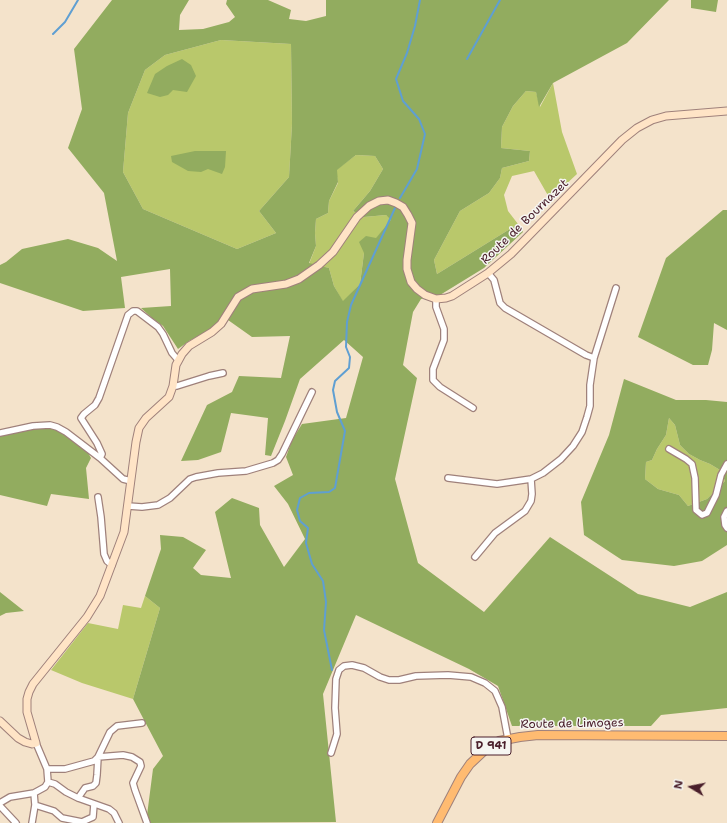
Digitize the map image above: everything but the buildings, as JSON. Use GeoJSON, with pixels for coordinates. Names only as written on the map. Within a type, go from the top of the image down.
{"type":"FeatureCollection","features":[{"type":"Feature","properties":{"kind":"main road","name":"Route de Limoges"},"geometry":{"type":"LineString","coordinates":[[437,823],[461,777],[470,764],[487,748],[500,741],[538,735],[727,736]]}},
{"type":"Feature","properties":{"kind":"street","name":"Route de Bournazet"},"geometry":{"type":"LineString","coordinates":[[436,299],[452,296],[488,273],[511,254],[622,140],[637,128],[652,120],[666,116],[727,111]]}},
{"type":"Feature","properties":{"kind":"street"},"geometry":{"type":"LineString","coordinates":[[0,803],[10,798],[34,793],[45,787],[48,782],[47,769],[36,743],[27,712],[27,699],[29,692],[33,684],[87,617],[100,596],[124,532],[139,428],[146,418],[169,397],[173,386],[175,369],[178,360],[189,346],[212,332],[221,324],[238,297],[252,289],[286,284],[299,280],[319,265],[332,252],[357,217],[369,206],[379,201],[388,200],[396,203],[403,207],[412,223],[407,260],[407,269],[411,282],[425,295],[436,299],[436,307],[444,329],[444,340],[433,368],[433,380],[440,387],[473,408]]}},
{"type":"Feature","properties":{"kind":"street"},"geometry":{"type":"LineString","coordinates":[[488,273],[494,280],[500,303],[505,308],[586,355],[594,358]]}},
{"type":"Feature","properties":{"kind":"street"},"geometry":{"type":"LineString","coordinates":[[448,478],[497,484],[531,479],[543,473],[561,459],[573,446],[582,432],[590,406],[590,385],[594,358],[616,288]]}},
{"type":"Feature","properties":{"kind":"street"},"geometry":{"type":"LineString","coordinates":[[100,458],[102,454],[97,443],[81,418],[95,405],[103,389],[128,315],[133,311],[137,311],[143,314],[161,330],[172,353],[178,360]]}},
{"type":"Feature","properties":{"kind":"street"},"geometry":{"type":"LineString","coordinates":[[173,386],[209,376],[223,374]]}},
{"type":"Feature","properties":{"kind":"street"},"geometry":{"type":"LineString","coordinates":[[128,506],[142,507],[158,505],[170,498],[190,479],[196,477],[218,473],[246,471],[273,464],[282,454],[312,392]]}},
{"type":"Feature","properties":{"kind":"street"},"geometry":{"type":"LineString","coordinates":[[0,433],[32,426],[50,425],[57,427],[66,432],[100,458],[123,479],[131,481]]}},
{"type":"Feature","properties":{"kind":"street"},"geometry":{"type":"LineString","coordinates":[[669,449],[692,464],[695,478],[696,510],[702,515],[707,513],[716,495],[721,475],[727,464]]}},
{"type":"Feature","properties":{"kind":"street"},"geometry":{"type":"LineString","coordinates":[[475,557],[495,533],[525,511],[531,501],[531,479]]}},
{"type":"Feature","properties":{"kind":"street"},"geometry":{"type":"LineString","coordinates":[[98,497],[104,554],[107,561],[112,565]]}},
{"type":"Feature","properties":{"kind":"street"},"geometry":{"type":"LineString","coordinates":[[727,511],[724,517],[727,528]]}},
{"type":"Feature","properties":{"kind":"street"},"geometry":{"type":"LineString","coordinates":[[331,753],[337,734],[335,708],[336,679],[339,670],[344,666],[352,665],[364,668],[389,680],[399,680],[416,676],[448,675],[471,678],[485,684],[495,691],[502,707],[508,739]]}},
{"type":"Feature","properties":{"kind":"street"},"geometry":{"type":"LineString","coordinates":[[0,721],[18,738],[25,742],[36,743]]}},
{"type":"Feature","properties":{"kind":"street"},"geometry":{"type":"LineString","coordinates":[[47,769],[65,769],[94,761],[98,757],[110,732],[117,726],[142,723]]}},
{"type":"Feature","properties":{"kind":"street"},"geometry":{"type":"LineString","coordinates":[[98,757],[123,755],[132,757],[140,762],[141,766],[133,783],[134,790],[147,823]]}},
{"type":"Feature","properties":{"kind":"street"},"geometry":{"type":"LineString","coordinates":[[78,798],[85,788],[93,786],[96,783],[98,775],[98,757]]}},
{"type":"Feature","properties":{"kind":"street"},"geometry":{"type":"LineString","coordinates":[[48,782],[55,784],[78,798],[109,809],[119,823]]}},
{"type":"Feature","properties":{"kind":"street"},"geometry":{"type":"LineString","coordinates":[[32,823],[35,805],[34,793]]}},
{"type":"Feature","properties":{"kind":"street"},"geometry":{"type":"LineString","coordinates":[[35,805],[54,811],[62,818],[82,822],[93,817],[94,804]]}},
{"type":"Feature","properties":{"kind":"street"},"geometry":{"type":"LineString","coordinates":[[0,806],[16,823]]}},
{"type":"Feature","properties":{"kind":"green space"},"geometry":{"type":"Polygon","coordinates":[[[112,0],[189,0],[180,15],[179,30],[203,29],[229,22],[235,17],[226,4],[227,0],[268,0],[291,10],[289,19],[306,21],[326,16],[326,0],[669,0],[627,43],[553,83],[539,107],[536,92],[526,91],[513,106],[502,127],[501,148],[530,151],[529,161],[502,168],[500,178],[489,193],[460,211],[434,260],[437,274],[518,224],[523,232],[484,268],[440,295],[421,299],[413,312],[403,365],[417,378],[395,479],[418,563],[484,612],[550,537],[638,594],[690,607],[727,592],[727,708],[661,715],[651,726],[512,726],[498,686],[469,669],[356,615],[323,694],[336,822],[146,823],[153,769],[163,756],[133,699],[160,608],[145,596],[161,549],[160,535],[183,537],[206,550],[193,568],[201,575],[231,578],[215,512],[232,498],[259,508],[260,525],[284,567],[305,539],[288,504],[274,486],[293,475],[286,457],[292,440],[302,424],[346,418],[363,357],[344,340],[300,379],[271,456],[265,455],[268,418],[231,413],[221,452],[198,460],[181,461],[207,405],[232,392],[239,376],[281,378],[290,336],[252,337],[228,320],[189,341],[178,349],[163,326],[141,308],[171,306],[170,269],[121,277],[125,308],[83,311],[0,283],[0,265],[22,249],[68,239],[98,248],[117,261],[104,193],[68,148],[82,109],[74,49],[112,0]],[[221,40],[165,55],[145,70],[128,113],[123,172],[143,209],[237,249],[276,233],[259,211],[289,177],[292,124],[291,44],[221,40]],[[356,155],[337,170],[338,182],[329,201],[328,213],[316,219],[316,246],[309,263],[329,268],[334,286],[343,301],[360,284],[364,253],[359,242],[366,236],[376,238],[391,220],[386,215],[364,217],[353,211],[370,191],[383,169],[375,156],[356,155]]]}},
{"type":"Feature","properties":{"kind":"green space"},"geometry":{"type":"Polygon","coordinates":[[[691,0],[718,0],[716,12],[691,8],[691,0]]]}},
{"type":"Feature","properties":{"kind":"green space"},"geometry":{"type":"Polygon","coordinates":[[[221,40],[291,44],[292,124],[289,177],[259,211],[276,233],[237,249],[143,209],[123,172],[128,113],[145,70],[165,55],[221,40]]]}},
{"type":"Feature","properties":{"kind":"green space"},"geometry":{"type":"Polygon","coordinates":[[[182,59],[191,65],[196,76],[187,92],[173,90],[168,95],[160,97],[147,93],[155,74],[182,59]]]}},
{"type":"Feature","properties":{"kind":"green space"},"geometry":{"type":"Polygon","coordinates":[[[553,83],[562,132],[577,174],[550,199],[534,171],[512,176],[504,195],[508,211],[518,224],[437,274],[434,260],[460,211],[489,193],[500,178],[502,168],[529,161],[530,151],[501,148],[502,127],[513,106],[526,91],[536,92],[540,107],[553,83]]]}},
{"type":"Feature","properties":{"kind":"green space"},"geometry":{"type":"Polygon","coordinates":[[[195,151],[226,151],[225,167],[222,174],[208,169],[201,172],[188,171],[172,162],[171,156],[195,151]]]}},
{"type":"Feature","properties":{"kind":"green space"},"geometry":{"type":"Polygon","coordinates":[[[356,155],[375,156],[383,169],[370,191],[353,211],[364,217],[386,215],[392,220],[364,253],[360,284],[343,302],[334,286],[329,268],[309,264],[316,246],[316,219],[328,213],[329,201],[338,183],[336,170],[356,155]]]}},
{"type":"Feature","properties":{"kind":"green space"},"geometry":{"type":"Polygon","coordinates":[[[723,210],[727,210],[727,330],[714,323],[712,350],[708,365],[693,365],[638,337],[666,258],[723,210]]]}},
{"type":"Feature","properties":{"kind":"green space"},"geometry":{"type":"Polygon","coordinates":[[[624,379],[676,400],[727,402],[727,545],[702,561],[674,566],[622,560],[584,535],[581,502],[609,435],[624,379]],[[669,418],[666,435],[652,460],[646,462],[645,479],[658,489],[679,495],[688,506],[707,499],[725,481],[720,470],[689,454],[680,445],[675,425],[669,418]]]}},
{"type":"Feature","properties":{"kind":"green space"},"geometry":{"type":"Polygon","coordinates":[[[669,418],[675,425],[680,445],[689,454],[720,470],[725,481],[707,499],[688,506],[679,495],[658,489],[645,479],[646,462],[652,460],[666,435],[669,418]]]}},
{"type":"Feature","properties":{"kind":"green space"},"geometry":{"type":"Polygon","coordinates":[[[34,428],[56,428],[87,451],[91,458],[86,468],[89,499],[51,494],[47,506],[0,495],[0,434],[34,428]]]}},
{"type":"Feature","properties":{"kind":"green space"},"geometry":{"type":"Polygon","coordinates":[[[0,592],[24,611],[6,613],[0,616],[0,592]]]}},
{"type":"Feature","properties":{"kind":"green space"},"geometry":{"type":"Polygon","coordinates":[[[145,596],[160,608],[133,699],[82,683],[51,670],[88,623],[118,629],[123,605],[141,608],[145,596]]]}},
{"type":"Feature","properties":{"kind":"waterway"},"geometry":{"type":"LineString","coordinates":[[53,34],[65,22],[78,0]]}},
{"type":"Feature","properties":{"kind":"waterway"},"geometry":{"type":"LineString","coordinates":[[400,198],[417,169],[425,134],[419,119],[403,101],[396,79],[407,53],[415,26],[420,0]]}},
{"type":"Feature","properties":{"kind":"waterway"},"geometry":{"type":"LineString","coordinates":[[467,59],[500,0]]}},
{"type":"Feature","properties":{"kind":"waterway"},"geometry":{"type":"LineString","coordinates":[[332,670],[324,630],[326,602],[323,581],[312,564],[306,543],[308,528],[300,521],[297,510],[300,498],[309,493],[329,492],[335,488],[345,431],[337,412],[333,390],[335,381],[349,368],[350,357],[346,347],[347,322],[351,305],[395,208]]}}]}
